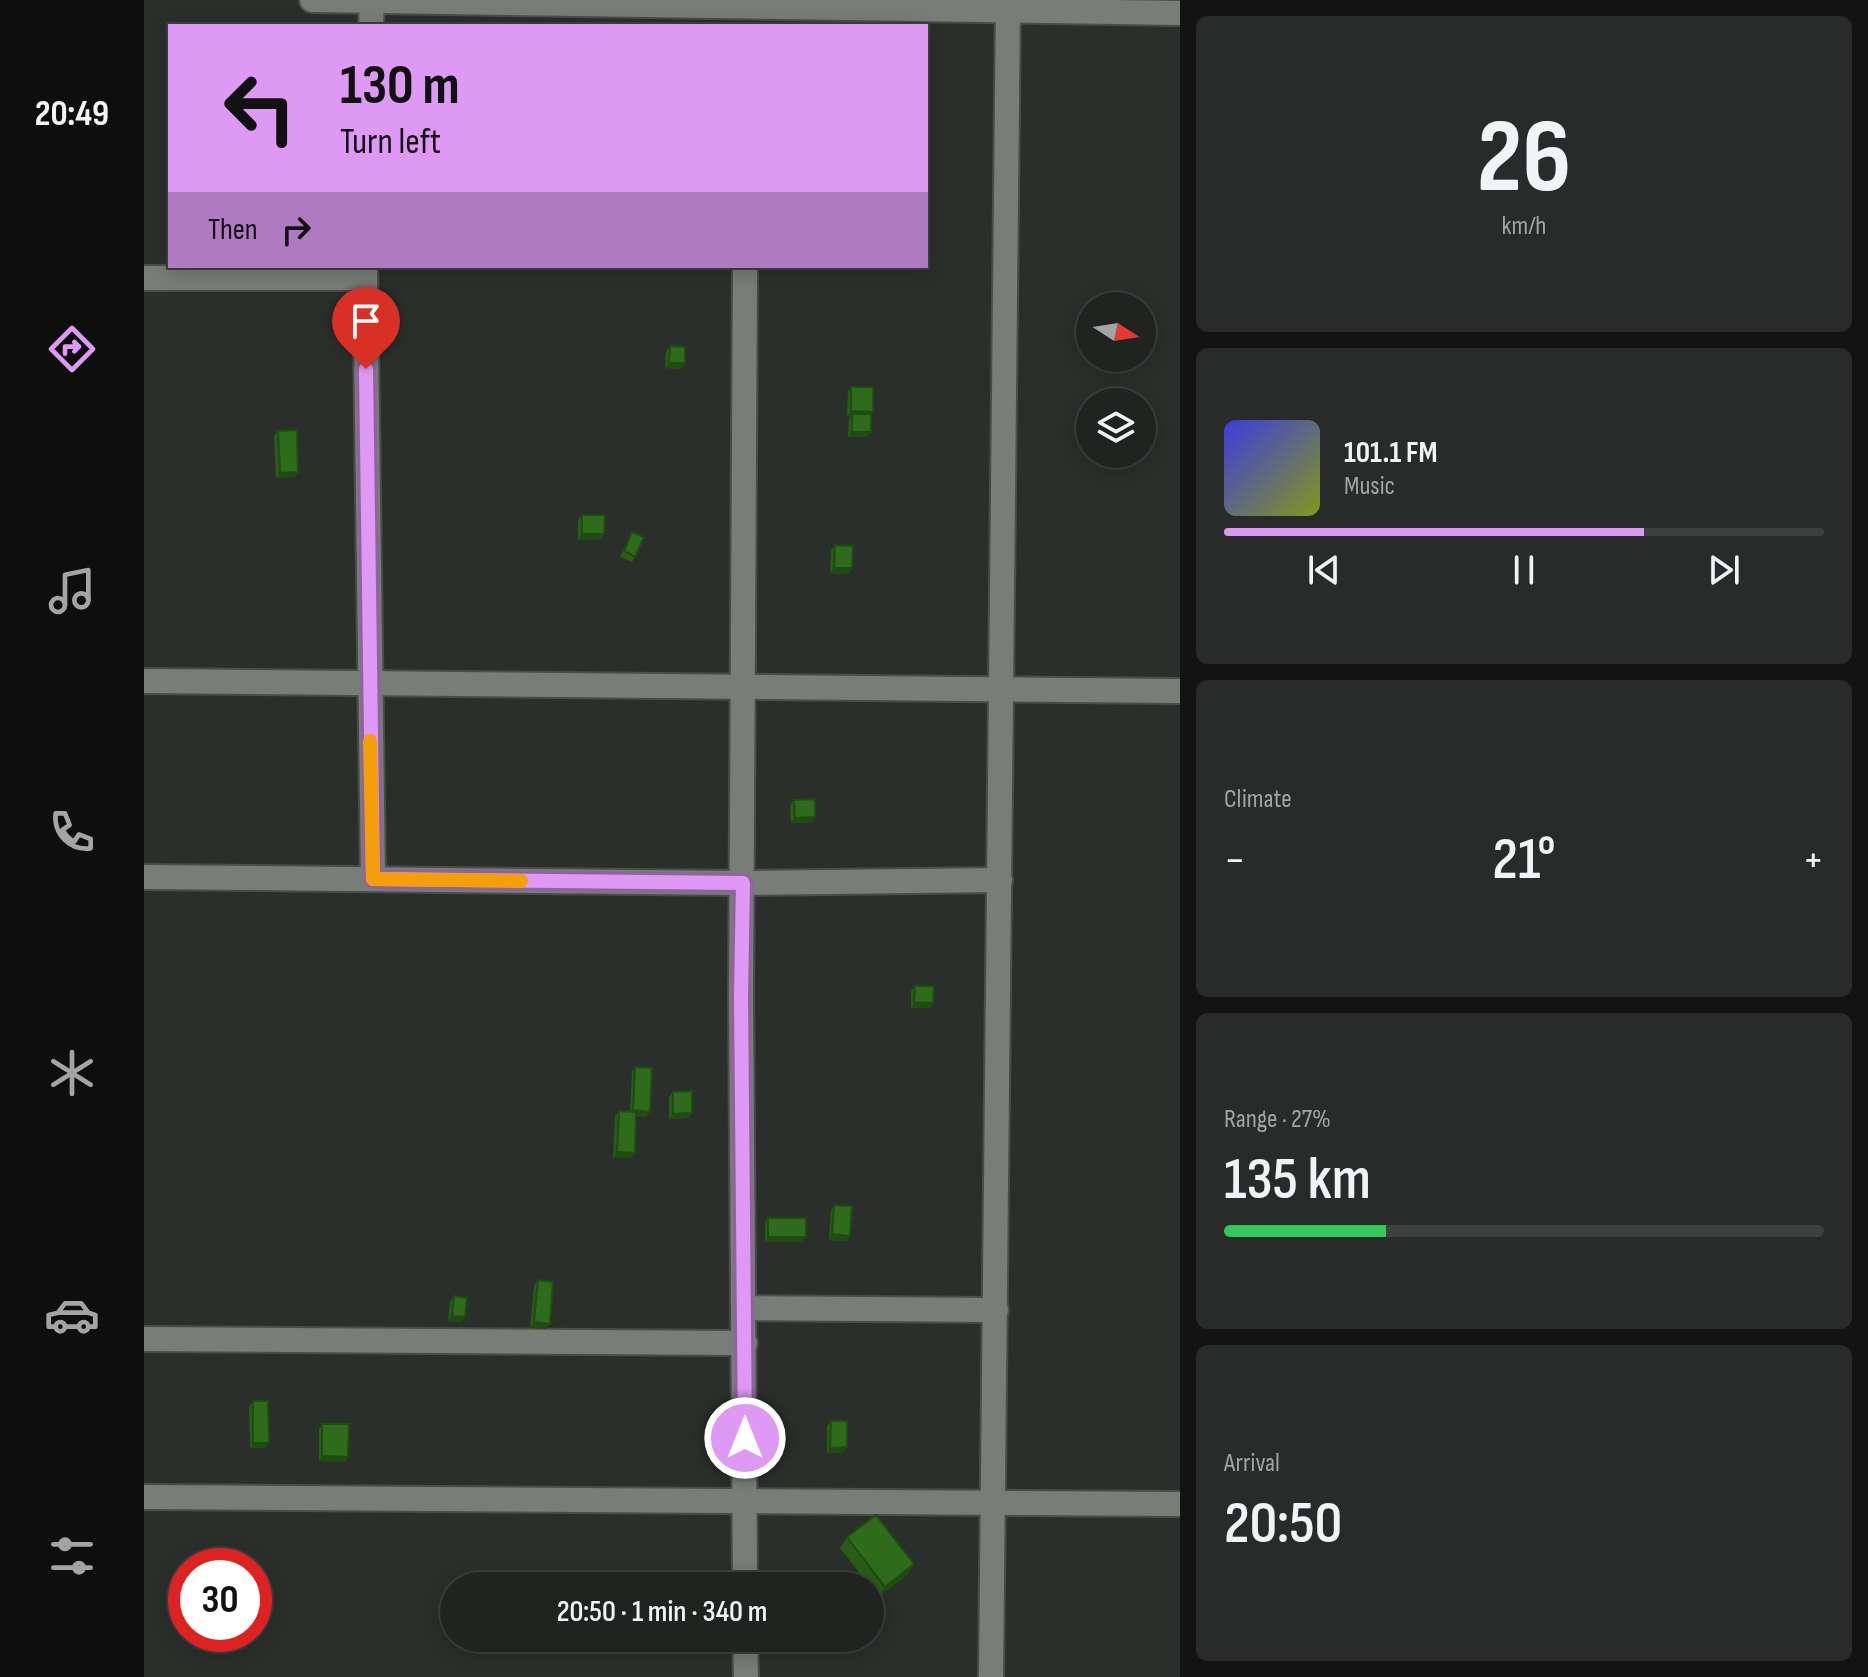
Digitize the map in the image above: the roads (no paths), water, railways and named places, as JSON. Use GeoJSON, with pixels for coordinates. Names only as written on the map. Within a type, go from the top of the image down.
{"type":"FeatureCollection","features":[{"type":"Feature","properties":{"kind":"street"},"geometry":{"type":"LineString","coordinates":[[312,0],[747,11],[1008,5],[1180,13]]}},
{"type":"Feature","properties":{"kind":"street"},"geometry":{"type":"LineString","coordinates":[[371,24],[372,0]]}},
{"type":"Feature","properties":{"kind":"street"},"geometry":{"type":"LineString","coordinates":[[991,1677],[1008,5]]}},
{"type":"Feature","properties":{"kind":"street"},"geometry":{"type":"LineString","coordinates":[[745,268],[741,995],[745,1572]]}},
{"type":"Feature","properties":{"kind":"street"},"geometry":{"type":"LineString","coordinates":[[144,278],[365,272],[373,879]]}},
{"type":"Feature","properties":{"kind":"street"},"geometry":{"type":"LineString","coordinates":[[144,681],[1180,691]]}},
{"type":"Feature","properties":{"kind":"street"},"geometry":{"type":"LineString","coordinates":[[144,877],[743,883],[1000,880]]}},
{"type":"Feature","properties":{"kind":"street"},"geometry":{"type":"LineString","coordinates":[[745,1308],[996,1310]]}},
{"type":"Feature","properties":{"kind":"street"},"geometry":{"type":"LineString","coordinates":[[144,1339],[745,1343]]}},
{"type":"Feature","properties":{"kind":"street"},"geometry":{"type":"LineString","coordinates":[[144,1497],[1180,1504]]}},
{"type":"Feature","properties":{"kind":"street"},"geometry":{"type":"LineString","coordinates":[[745,1652],[746,1677]]}}]}
